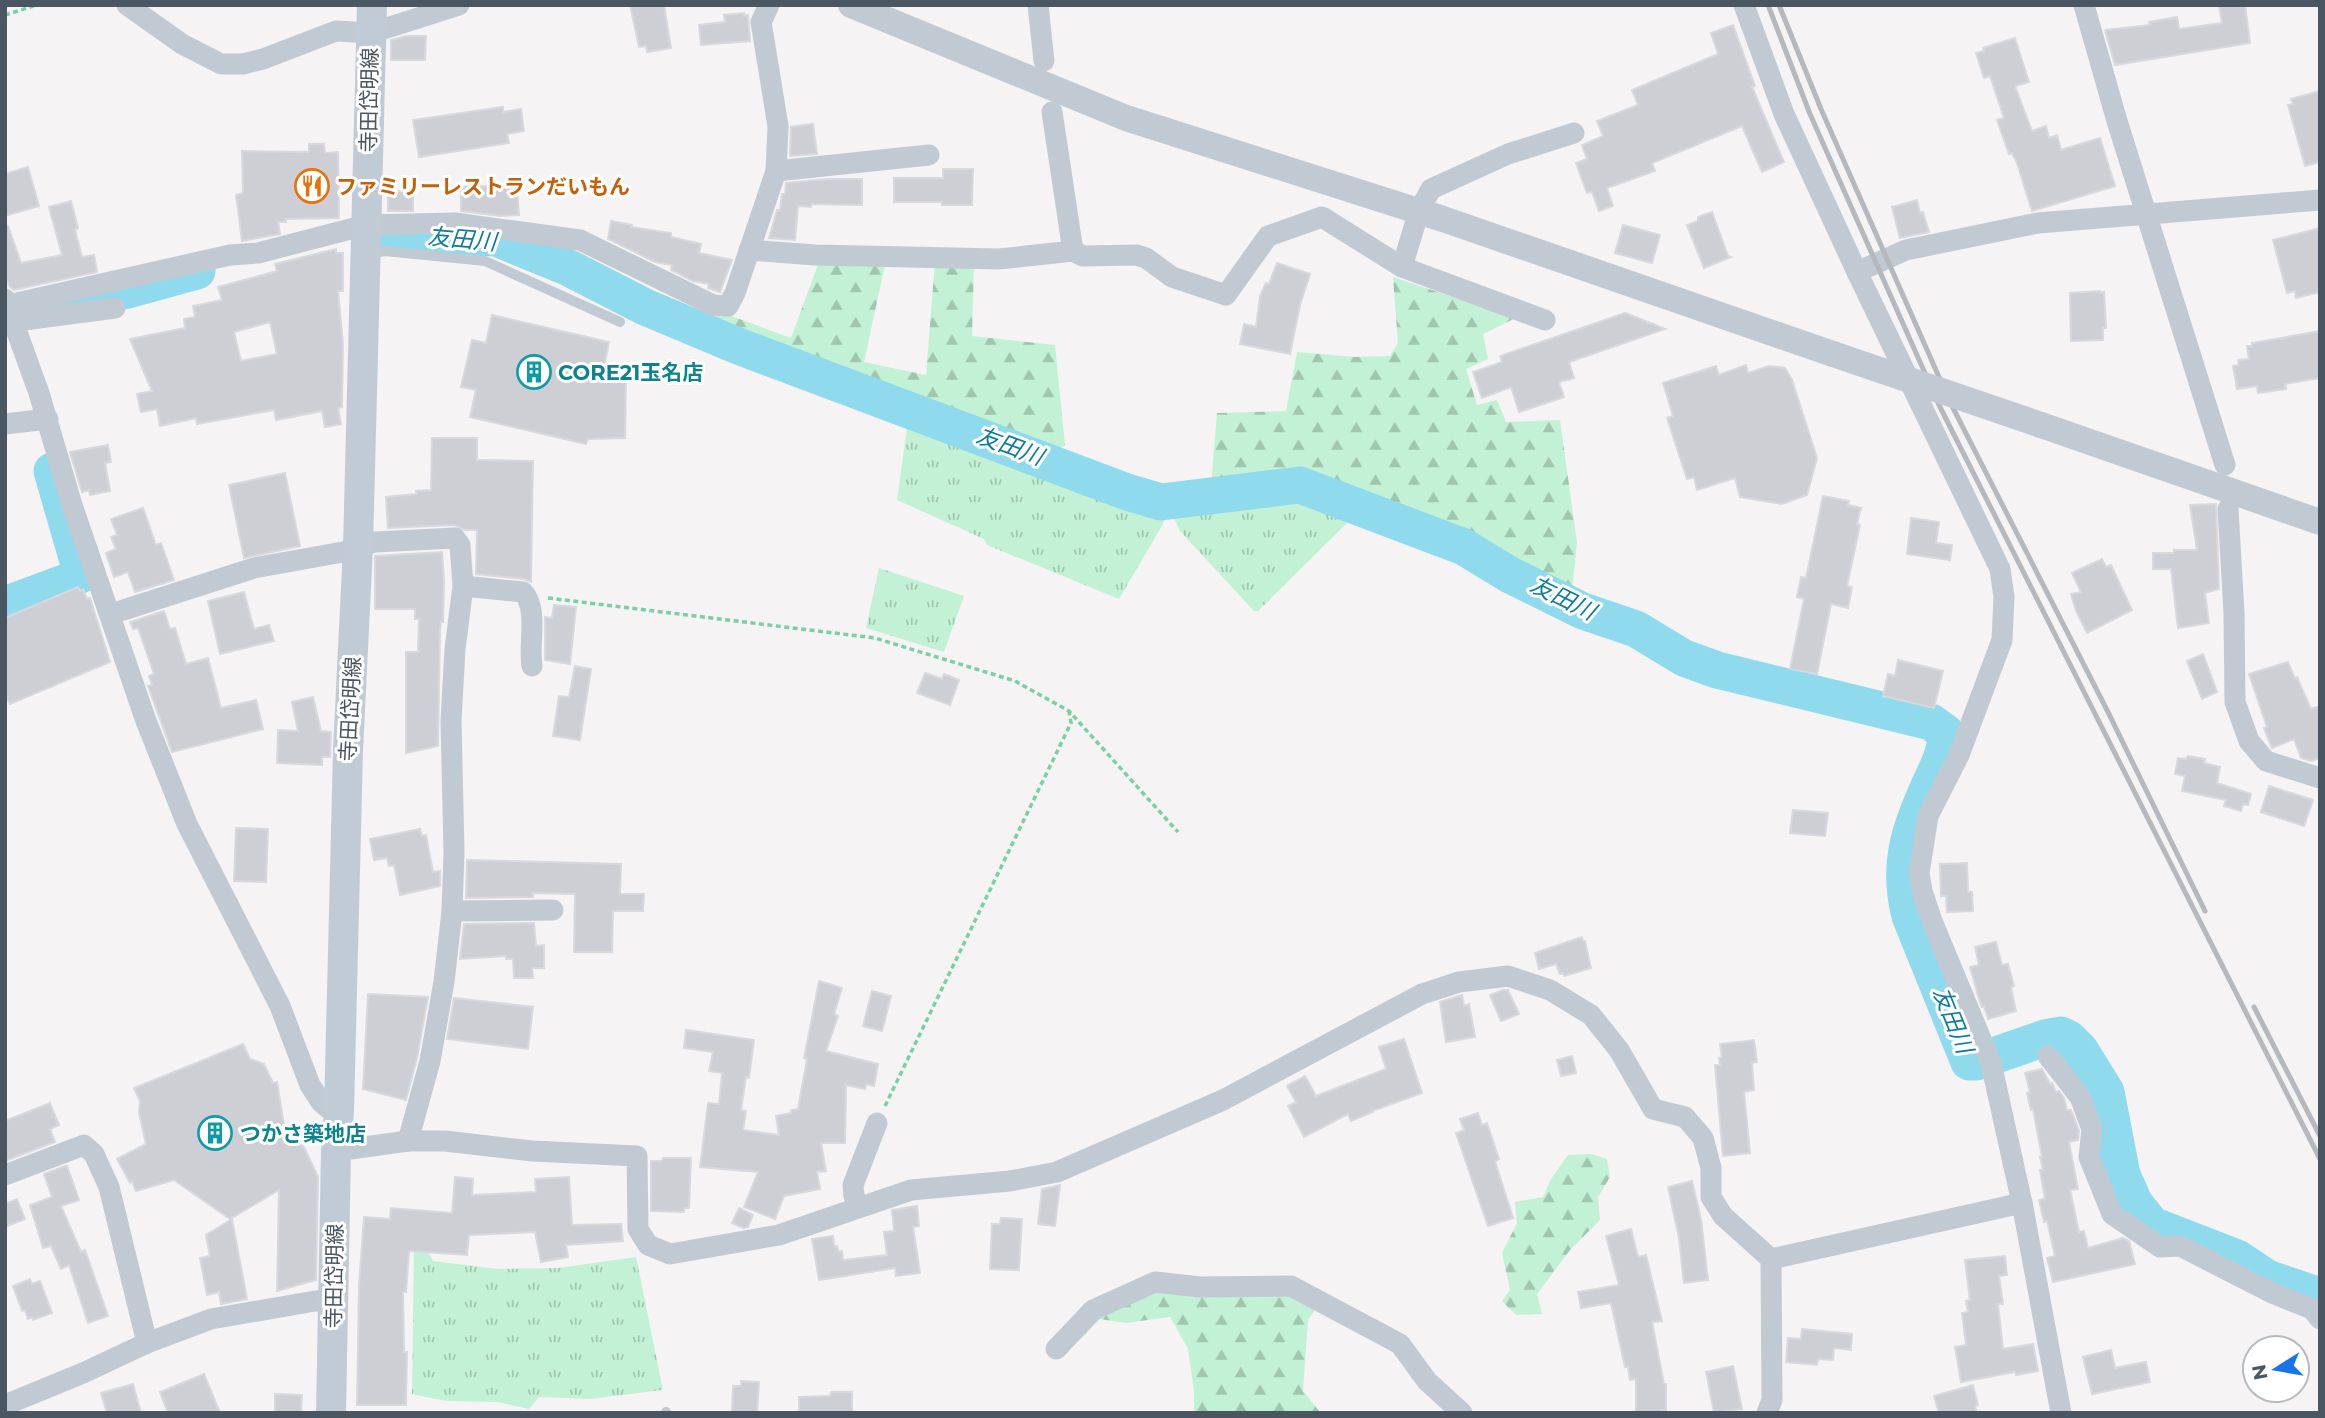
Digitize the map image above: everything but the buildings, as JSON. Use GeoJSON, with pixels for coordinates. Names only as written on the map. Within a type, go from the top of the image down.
{"type":"FeatureCollection","features":[{"type":"Feature","properties":{"kind":"main road","name":"寺田岱明線"},"geometry":{"type":"LineString","coordinates":[[331,1413],[335,1151],[339,1111],[348,750],[358,547],[372,19]]}},
{"type":"Feature","properties":{"kind":"street"},"geometry":{"type":"LineString","coordinates":[[127,5],[182,44],[221,64],[243,64],[263,59],[372,19],[459,5]]}},
{"type":"Feature","properties":{"kind":"street"},"geometry":{"type":"LineString","coordinates":[[9,309],[230,255],[366,240],[455,223],[580,240],[713,305],[728,306],[735,293],[776,171],[778,126],[761,22],[769,5]]}},
{"type":"Feature","properties":{"kind":"street"},"geometry":{"type":"LineString","coordinates":[[850,5],[1126,118],[1419,211],[2320,522]]}},
{"type":"Feature","properties":{"kind":"street"},"geometry":{"type":"LineString","coordinates":[[1038,5],[1044,61]]}},
{"type":"Feature","properties":{"kind":"street"},"geometry":{"type":"LineString","coordinates":[[1744,5],[1784,114],[2000,569],[2004,597],[2002,640],[1959,755],[1928,816],[1919,873],[1932,921],[1989,1058],[2022,1203],[2060,1413]]}},
{"type":"Feature","properties":{"kind":"street"},"geometry":{"type":"LineString","coordinates":[[2084,5],[2225,465]]}},
{"type":"Feature","properties":{"kind":"street"},"geometry":{"type":"LineString","coordinates":[[1052,112],[1073,251]]}},
{"type":"Feature","properties":{"kind":"street"},"geometry":{"type":"LineString","coordinates":[[1402,267],[1419,211],[1431,189],[1507,154],[1574,133]]}},
{"type":"Feature","properties":{"kind":"street"},"geometry":{"type":"LineString","coordinates":[[776,171],[929,155]]}},
{"type":"Feature","properties":{"kind":"street"},"geometry":{"type":"LineString","coordinates":[[1857,272],[1906,250],[2038,223],[2320,200]]}},
{"type":"Feature","properties":{"kind":"street"},"geometry":{"type":"LineString","coordinates":[[749,250],[815,255],[999,259],[1073,251],[1083,256],[1137,255],[1146,258],[1172,277],[1226,295],[1268,236],[1322,217],[1402,267],[1545,320]]}},
{"type":"Feature","properties":{"kind":"street"},"geometry":{"type":"LineString","coordinates":[[9,309],[23,320],[115,308]]}},
{"type":"Feature","properties":{"kind":"street"},"geometry":{"type":"LineString","coordinates":[[9,309],[40,420],[111,614],[146,721],[187,824],[280,1006],[310,1085],[321,1102],[328,1108],[339,1111]]}},
{"type":"Feature","properties":{"kind":"street"},"geometry":{"type":"LineString","coordinates":[[5,425],[40,420]]}},
{"type":"Feature","properties":{"kind":"street"},"geometry":{"type":"LineString","coordinates":[[2228,509],[2234,613],[2235,702],[2249,741],[2266,761],[2320,778]]}},
{"type":"Feature","properties":{"kind":"street"},"geometry":{"type":"LineString","coordinates":[[111,614],[254,568],[342,552],[375,542],[455,538],[460,545],[463,586],[450,721],[454,852],[452,911],[444,982],[430,1061],[408,1141]]}},
{"type":"Feature","properties":{"kind":"street"},"geometry":{"type":"LineString","coordinates":[[463,586],[523,592],[531,608],[532,666]]}},
{"type":"Feature","properties":{"kind":"street"},"geometry":{"type":"LineString","coordinates":[[452,911],[553,910]]}},
{"type":"Feature","properties":{"kind":"street"},"geometry":{"type":"LineString","coordinates":[[335,1151],[408,1141],[444,1140],[532,1151],[637,1156],[638,1229],[648,1245],[670,1254],[779,1235],[911,1190],[1010,1181],[1057,1172],[1223,1100],[1422,994],[1459,982],[1508,976],[1550,990],[1591,1015],[1619,1050],[1653,1109],[1685,1118],[1703,1138],[1711,1168],[1711,1197],[1723,1216],[1771,1259],[1772,1400],[1767,1413]]}},
{"type":"Feature","properties":{"kind":"street"},"geometry":{"type":"LineString","coordinates":[[2048,1055],[2080,1097],[2092,1129],[2089,1157],[2112,1214],[2160,1247],[2180,1246],[2272,1293],[2312,1309],[2320,1319]]}},
{"type":"Feature","properties":{"kind":"street"},"geometry":{"type":"LineString","coordinates":[[860,1207],[854,1196],[853,1185],[877,1123]]}},
{"type":"Feature","properties":{"kind":"street"},"geometry":{"type":"LineString","coordinates":[[5,1175],[84,1145],[93,1154],[109,1187],[147,1343]]}},
{"type":"Feature","properties":{"kind":"street"},"geometry":{"type":"LineString","coordinates":[[1771,1259],[2022,1203]]}},
{"type":"Feature","properties":{"kind":"street"},"geometry":{"type":"LineString","coordinates":[[1056,1349],[1094,1310],[1155,1282],[1199,1287],[1291,1286],[1400,1344],[1427,1381],[1462,1413]]}},
{"type":"Feature","properties":{"kind":"street"},"geometry":{"type":"LineString","coordinates":[[5,1405],[147,1343],[211,1319],[316,1301],[334,1301]]}},
{"type":"Feature","properties":{"kind":"lane"},"geometry":{"type":"LineString","coordinates":[[366,240],[385,251],[485,261],[620,322]]}},
{"type":"Feature","properties":{"kind":"path"},"geometry":{"type":"LineString","coordinates":[[5,15],[37,5]]}},
{"type":"Feature","properties":{"kind":"path"},"geometry":{"type":"LineString","coordinates":[[528,598],[875,638],[1015,681],[1069,711],[1178,832]]}},
{"type":"Feature","properties":{"kind":"path"},"geometry":{"type":"LineString","coordinates":[[877,1123],[1071,723],[1069,711]]}},
{"type":"Feature","properties":{"kind":"green space"},"geometry":{"type":"Polygon","coordinates":[[[820,259],[885,265],[864,362],[926,375],[935,262],[974,264],[972,336],[1055,345],[1065,445],[1051,454],[1017,445],[687,321],[707,307],[791,338],[820,259]]]}},
{"type":"Feature","properties":{"kind":"green space"},"geometry":{"type":"Polygon","coordinates":[[[1393,277],[1516,318],[1483,334],[1488,359],[1466,369],[1477,405],[1497,400],[1506,422],[1560,420],[1577,543],[1572,590],[1494,551],[1300,477],[1211,485],[1217,413],[1286,411],[1297,352],[1355,357],[1390,356],[1398,343],[1393,277]]]}},
{"type":"Feature","properties":{"kind":"green space"},"geometry":{"type":"Polygon","coordinates":[[[909,414],[1168,508],[1163,524],[1119,599],[987,545],[984,539],[897,500],[909,414]]]}},
{"type":"Feature","properties":{"kind":"green space"},"geometry":{"type":"Polygon","coordinates":[[[1298,491],[1350,520],[1258,611],[1254,611],[1180,531],[1170,509],[1298,491]]]}},
{"type":"Feature","properties":{"kind":"green space"},"geometry":{"type":"Polygon","coordinates":[[[879,568],[964,596],[944,652],[866,628],[879,568]]]}},
{"type":"Feature","properties":{"kind":"green space"},"geometry":{"type":"Polygon","coordinates":[[[1592,1154],[1607,1159],[1610,1177],[1598,1197],[1600,1220],[1570,1250],[1537,1294],[1542,1314],[1516,1315],[1502,1301],[1510,1290],[1502,1253],[1517,1223],[1515,1202],[1543,1197],[1551,1179],[1568,1155],[1592,1154]]]}},
{"type":"Feature","properties":{"kind":"green space"},"geometry":{"type":"Polygon","coordinates":[[[414,1250],[427,1250],[433,1261],[498,1269],[558,1268],[636,1257],[663,1390],[590,1399],[539,1397],[529,1409],[498,1402],[446,1401],[412,1394],[414,1250]]]}},
{"type":"Feature","properties":{"kind":"green space"},"geometry":{"type":"Polygon","coordinates":[[[1156,1286],[1290,1291],[1315,1310],[1308,1320],[1303,1391],[1320,1412],[1194,1413],[1188,1349],[1170,1317],[1126,1323],[1100,1319],[1063,1357],[1058,1352],[1096,1313],[1156,1286]]]}},
{"type":"Feature","properties":{"kind":"waterway","name":"友田川"},"geometry":{"type":"LineString","coordinates":[[386,234],[496,238],[569,268],[645,307],[738,346],[1127,492],[1161,502],[1300,485],[1464,547],[1510,575],[1583,611],[1636,629],[1684,658],[1717,670],[1931,722],[1946,733],[1946,740],[1907,848],[1906,898],[1910,916],[1969,1062],[1976,1062],[2045,1038],[2061,1035],[2069,1039],[2080,1050],[2106,1092],[2122,1175],[2135,1204],[2152,1225],[2237,1258],[2267,1278],[2320,1296]]}},
{"type":"Feature","properties":{"kind":"waterway","name":"友田川"},"geometry":{"type":"LineString","coordinates":[[52,304],[128,290],[197,271]]}},
{"type":"Feature","properties":{"kind":"waterway","name":"友田川"},"geometry":{"type":"LineString","coordinates":[[5,605],[80,575],[52,471]]}},
{"type":"Feature","properties":{"kind":"railway"},"geometry":{"type":"LineString","coordinates":[[1768,5],[1810,114],[1940,407],[2320,1159]]}},
{"type":"Feature","properties":{"kind":"railway"},"geometry":{"type":"LineString","coordinates":[[1779,5],[1821,109],[1950,402],[2108,712],[2205,911]]}},
{"type":"Feature","properties":{"kind":"railway"},"geometry":{"type":"LineString","coordinates":[[2254,1007],[2320,1136]]}},
{"type":"Feature","properties":{"kind":"place","name":"ファミリーレストランだいもん"},"geometry":{"type":"Point","coordinates":[312,186]}},
{"type":"Feature","properties":{"kind":"place","name":"CORE21玉名店"},"geometry":{"type":"Point","coordinates":[534,372]}},
{"type":"Feature","properties":{"kind":"place","name":"つかさ築地店"},"geometry":{"type":"Point","coordinates":[215,1133]}}]}
